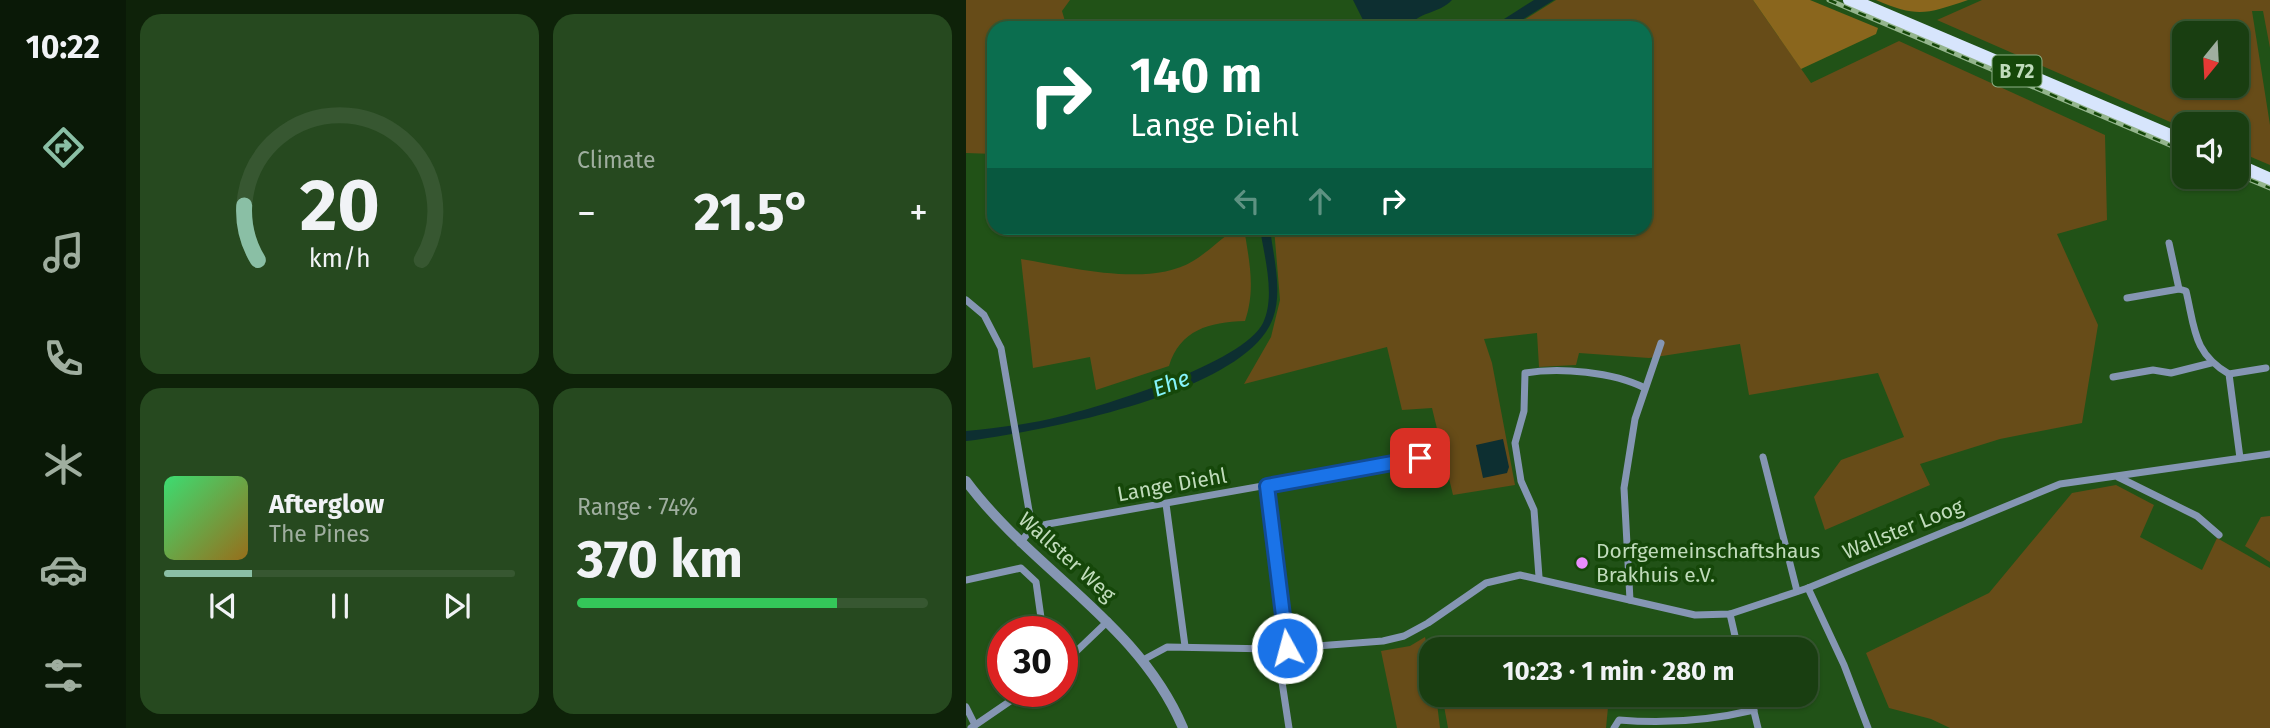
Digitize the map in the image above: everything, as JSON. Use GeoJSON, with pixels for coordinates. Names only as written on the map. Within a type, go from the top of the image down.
{"type":"FeatureCollection","features":[{"type":"Feature","properties":{"kind":"main road","name":"B 72"},"geometry":{"type":"LineString","coordinates":[[1850,0],[2172,137]]}},
{"type":"Feature","properties":{"kind":"main road"},"geometry":{"type":"LineString","coordinates":[[2249,171],[2270,180]]}},
{"type":"Feature","properties":{"kind":"street"},"geometry":{"type":"LineString","coordinates":[[2169,243],[2179,289]]}},
{"type":"Feature","properties":{"kind":"street"},"geometry":{"type":"LineString","coordinates":[[2127,298],[2179,289],[2186,292],[2195,337],[2211,363],[2229,374],[2266,368]]}},
{"type":"Feature","properties":{"kind":"street"},"geometry":{"type":"LineString","coordinates":[[966,300],[984,315],[996,334],[1032,528],[1020,543]]}},
{"type":"Feature","properties":{"kind":"street"},"geometry":{"type":"LineString","coordinates":[[1630,600],[1624,488],[1635,419],[1661,343]]}},
{"type":"Feature","properties":{"kind":"street"},"geometry":{"type":"LineString","coordinates":[[2113,377],[2153,370],[2171,373],[2211,363]]}},
{"type":"Feature","properties":{"kind":"street"},"geometry":{"type":"LineString","coordinates":[[1539,577],[1534,510],[1521,481],[1515,443],[1524,411],[1525,373],[1582,371],[1620,377],[1645,388]]}},
{"type":"Feature","properties":{"kind":"street"},"geometry":{"type":"LineString","coordinates":[[2229,374],[2240,458]]}},
{"type":"Feature","properties":{"kind":"street","name":"Wallster Loog"},"geometry":{"type":"LineString","coordinates":[[1143,660],[1167,647],[1277,649],[1383,641],[1404,636],[1433,620],[1486,583],[1512,576],[1539,577],[1695,615],[1730,614],[1808,588],[2060,484],[2270,454]]}},
{"type":"Feature","properties":{"kind":"street"},"geometry":{"type":"LineString","coordinates":[[1763,457],[1797,591]]}},
{"type":"Feature","properties":{"kind":"street","name":"Lange Diehl"},"geometry":{"type":"LineString","coordinates":[[1032,528],[1420,458]]}},
{"type":"Feature","properties":{"kind":"street"},"geometry":{"type":"LineString","coordinates":[[2118,477],[2197,516],[2219,535]]}},
{"type":"Feature","properties":{"kind":"street","name":"Wallster Weg"},"geometry":{"type":"LineString","coordinates":[[966,481],[1020,543],[1108,621],[1143,660],[1168,696],[1183,728]]}},
{"type":"Feature","properties":{"kind":"street"},"geometry":{"type":"LineString","coordinates":[[1267,486],[1287,648]]}},
{"type":"Feature","properties":{"kind":"street"},"geometry":{"type":"LineString","coordinates":[[1166,504],[1185,646]]}},
{"type":"Feature","properties":{"kind":"street"},"geometry":{"type":"LineString","coordinates":[[966,580],[1021,568],[1036,582],[1041,616]]}},
{"type":"Feature","properties":{"kind":"street"},"geometry":{"type":"LineString","coordinates":[[1808,588],[1844,665],[1868,728]]}},
{"type":"Feature","properties":{"kind":"street"},"geometry":{"type":"LineString","coordinates":[[1730,614],[1735,637]]}},
{"type":"Feature","properties":{"kind":"street"},"geometry":{"type":"LineString","coordinates":[[1078,650],[1108,621]]}},
{"type":"Feature","properties":{"kind":"street"},"geometry":{"type":"LineString","coordinates":[[1277,649],[1289,728]]}},
{"type":"Feature","properties":{"kind":"street"},"geometry":{"type":"LineString","coordinates":[[966,707],[973,727],[1002,707]]}},
{"type":"Feature","properties":{"kind":"street"},"geometry":{"type":"LineString","coordinates":[[1753,707],[1758,728]]}},
{"type":"Feature","properties":{"kind":"street"},"geometry":{"type":"LineString","coordinates":[[1614,728],[1619,720],[1655,723],[1710,720],[1754,710]]}},
{"type":"Feature","properties":{"kind":"shaded area"},"geometry":{"type":"Polygon","coordinates":[[[966,0],[1070,0],[1062,11],[1065,21],[987,21],[987,154],[966,153],[966,0]]]}},
{"type":"Feature","properties":{"kind":"shaded area"},"geometry":{"type":"Polygon","coordinates":[[[1556,0],[1753,0],[1811,83],[1899,41],[2105,135],[2107,220],[2057,234],[2098,325],[2082,423],[2000,439],[1920,464],[1930,485],[1825,530],[1814,497],[1841,460],[1904,437],[1878,373],[1749,395],[1740,344],[1649,358],[1579,353],[1576,365],[1539,367],[1537,333],[1484,339],[1492,363],[1515,485],[1453,495],[1432,408],[1402,410],[1387,347],[1244,384],[1271,337],[1280,300],[1275,235],[1652,235],[1652,21],[1522,21],[1556,0]]]}},
{"type":"Feature","properties":{"kind":"shaded area"},"geometry":{"type":"Polygon","coordinates":[[[1753,0],[1810,0],[1878,28],[1876,34],[1801,69],[1753,0]]]}},
{"type":"Feature","properties":{"kind":"shaded area"},"geometry":{"type":"Polygon","coordinates":[[[1876,0],[1968,0],[1932,11],[1912,12],[1876,0]]]}},
{"type":"Feature","properties":{"kind":"shaded area"},"geometry":{"type":"Polygon","coordinates":[[[1982,0],[2270,0],[2270,48],[2263,11],[2252,11],[2270,125],[2270,165],[2249,156],[2249,112],[2172,112],[2172,123],[1937,20],[1982,0]]]}},
{"type":"Feature","properties":{"kind":"shaded area"},"geometry":{"type":"Polygon","coordinates":[[[1227,235],[1245,235],[1251,286],[1245,321],[1219,323],[1198,330],[1180,344],[1169,366],[1096,390],[1090,357],[1033,368],[1021,259],[1085,270],[1132,274],[1175,269],[1204,253],[1227,235]]]}},
{"type":"Feature","properties":{"kind":"shaded area"},"geometry":{"type":"Polygon","coordinates":[[[2116,485],[2154,505],[2140,537],[2202,570],[2217,538],[2270,568],[2270,728],[1950,728],[1931,719],[1889,708],[1866,653],[1989,593],[2072,493],[2116,485]]]}},
{"type":"Feature","properties":{"kind":"shaded area"},"geometry":{"type":"Polygon","coordinates":[[[2270,516],[2270,562],[2245,546],[2261,517],[2270,516]]]}},
{"type":"Feature","properties":{"kind":"shaded area"},"geometry":{"type":"Polygon","coordinates":[[[1419,641],[1419,707],[1437,707],[1440,728],[1397,728],[1381,651],[1410,646],[1419,641]]]}},
{"type":"Feature","properties":{"kind":"shaded area"},"geometry":{"type":"Polygon","coordinates":[[[1444,707],[1608,707],[1606,728],[1448,728],[1444,707]]]}},
{"type":"Feature","properties":{"kind":"water"},"geometry":{"type":"Polygon","coordinates":[[[1353,0],[1452,0],[1413,21],[1364,21],[1353,0]]]}},
{"type":"Feature","properties":{"kind":"water"},"geometry":{"type":"Polygon","coordinates":[[[1534,0],[1554,0],[1520,21],[1501,21],[1534,0]]]}},
{"type":"Feature","properties":{"kind":"water","name":"Ehe"},"geometry":{"type":"Polygon","coordinates":[[[1261,235],[1271,235],[1275,261],[1277,296],[1273,318],[1255,344],[1224,368],[1183,388],[1088,418],[1041,429],[966,441],[966,431],[1050,419],[1082,410],[1171,380],[1229,353],[1250,338],[1263,323],[1269,301],[1261,235]]]}},
{"type":"Feature","properties":{"kind":"water"},"geometry":{"type":"Polygon","coordinates":[[[1503,439],[1509,467],[1507,473],[1483,478],[1476,445],[1503,439]]]}},
{"type":"Feature","properties":{"kind":"railway"},"geometry":{"type":"LineString","coordinates":[[1829,0],[2172,146]]}},
{"type":"Feature","properties":{"kind":"railway"},"geometry":{"type":"LineString","coordinates":[[2249,179],[2270,188]]}},
{"type":"Feature","properties":{"kind":"place","name":"Dorfgemeinschaftshaus Brakhuis e.V."},"geometry":{"type":"Point","coordinates":[1582,563]}},
{"type":"Feature","properties":{"kind":"route"},"geometry":{"type":"LineString","coordinates":[[1287,648],[1267,486],[1420,458]]}}]}
